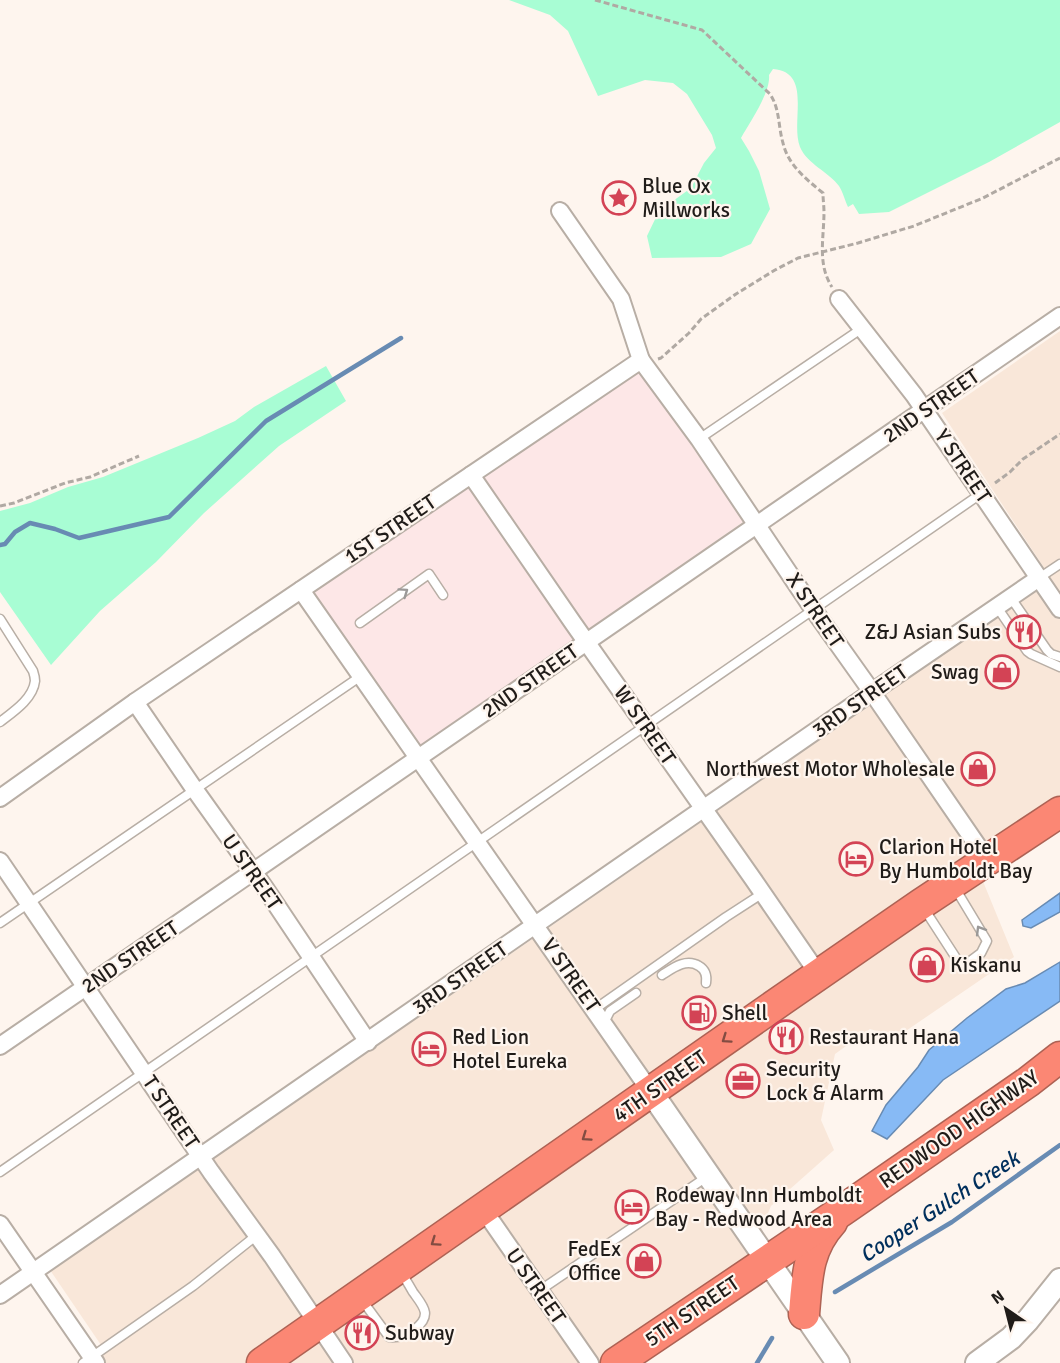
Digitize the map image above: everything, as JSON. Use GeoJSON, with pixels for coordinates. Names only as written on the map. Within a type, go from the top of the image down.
{"type":"FeatureCollection","features":[{"type":"Feature","properties":{"kind":"highway","name":"4TH STREET"},"geometry":{"type":"LineString","coordinates":[[262,1363],[921,904],[1060,812]]}},
{"type":"Feature","properties":{"kind":"highway","name":"REDWOOD HIGHWAY"},"geometry":{"type":"LineString","coordinates":[[768,1261],[1028,1082],[1060,1057]]}},
{"type":"Feature","properties":{"kind":"highway"},"geometry":{"type":"LineString","coordinates":[[804,1314],[811,1256],[824,1231],[843,1210]]}},
{"type":"Feature","properties":{"kind":"highway","name":"5TH STREET"},"geometry":{"type":"LineString","coordinates":[[616,1363],[768,1261]]}},
{"type":"Feature","properties":{"kind":"main road","name":"V STREET"},"geometry":{"type":"LineString","coordinates":[[651,1092],[838,1363]]}},
{"type":"Feature","properties":{"kind":"main road"},"geometry":{"type":"LineString","coordinates":[[977,1363],[1011,1338],[1060,1280]]}},
{"type":"Feature","properties":{"kind":"street"},"geometry":{"type":"LineString","coordinates":[[560,211],[621,300],[641,360]]}},
{"type":"Feature","properties":{"kind":"street","name":"Y STREET"},"geometry":{"type":"LineString","coordinates":[[839,299],[915,395],[1060,609]]}},
{"type":"Feature","properties":{"kind":"street","name":"2ND STREET"},"geometry":{"type":"LineString","coordinates":[[0,1046],[1060,316]]}},
{"type":"Feature","properties":{"kind":"street","name":"X STREET"},"geometry":{"type":"LineString","coordinates":[[641,360],[699,439],[987,861]]}},
{"type":"Feature","properties":{"kind":"street","name":"1ST STREET"},"geometry":{"type":"LineString","coordinates":[[0,798],[135,702],[641,360]]}},
{"type":"Feature","properties":{"kind":"street","name":"W STREET"},"geometry":{"type":"LineString","coordinates":[[471,475],[819,975]]}},
{"type":"Feature","properties":{"kind":"street","name":"3RD STREET"},"geometry":{"type":"LineString","coordinates":[[0,1295],[1039,578]]}},
{"type":"Feature","properties":{"kind":"street","name":"V STREET"},"geometry":{"type":"LineString","coordinates":[[301,590],[651,1092]]}},
{"type":"Feature","properties":{"kind":"street","name":"U STREET"},"geometry":{"type":"LineString","coordinates":[[135,702],[368,1042]]}},
{"type":"Feature","properties":{"kind":"street","name":"T STREET"},"geometry":{"type":"LineString","coordinates":[[0,861],[344,1363]]}},
{"type":"Feature","properties":{"kind":"street","name":"U STREET"},"geometry":{"type":"LineString","coordinates":[[483,1209],[590,1363]]}},
{"type":"Feature","properties":{"kind":"street"},"geometry":{"type":"LineString","coordinates":[[0,1224],[90,1361]]}},
{"type":"Feature","properties":{"kind":"lane"},"geometry":{"type":"LineString","coordinates":[[699,439],[861,328]]}},
{"type":"Feature","properties":{"kind":"lane"},"geometry":{"type":"LineString","coordinates":[[0,1172],[982,493]]}},
{"type":"Feature","properties":{"kind":"lane"},"geometry":{"type":"LineString","coordinates":[[1039,578],[1060,564]]}},
{"type":"Feature","properties":{"kind":"lane"},"geometry":{"type":"LineString","coordinates":[[360,623],[429,574],[443,595]]}},
{"type":"Feature","properties":{"kind":"lane"},"geometry":{"type":"LineString","coordinates":[[1004,603],[1051,654],[1060,657]]}},
{"type":"Feature","properties":{"kind":"lane"},"geometry":{"type":"LineString","coordinates":[[1004,603],[1027,651],[1060,667]]}},
{"type":"Feature","properties":{"kind":"lane"},"geometry":{"type":"LineString","coordinates":[[0,619],[33,671],[35,681],[32,691],[20,707],[0,722]]}},
{"type":"Feature","properties":{"kind":"lane"},"geometry":{"type":"LineString","coordinates":[[0,923],[361,676]]}},
{"type":"Feature","properties":{"kind":"lane"},"geometry":{"type":"LineString","coordinates":[[921,904],[958,961],[965,965],[981,953],[987,941],[953,884]]}},
{"type":"Feature","properties":{"kind":"lane"},"geometry":{"type":"LineString","coordinates":[[599,1016],[726,917],[763,893]]}},
{"type":"Feature","properties":{"kind":"lane"},"geometry":{"type":"LineString","coordinates":[[662,975],[681,964],[694,963],[703,969],[707,979],[706,983]]}},
{"type":"Feature","properties":{"kind":"lane"},"geometry":{"type":"LineString","coordinates":[[599,1016],[636,993]]}},
{"type":"Feature","properties":{"kind":"lane"},"geometry":{"type":"LineString","coordinates":[[539,1291],[708,1175]]}},
{"type":"Feature","properties":{"kind":"lane"},"geometry":{"type":"LineString","coordinates":[[90,1361],[257,1235]]}},
{"type":"Feature","properties":{"kind":"lane"},"geometry":{"type":"LineString","coordinates":[[359,1296],[389,1337],[396,1338],[413,1330],[422,1323],[424,1308],[398,1268]]}},
{"type":"Feature","properties":{"kind":"path"},"geometry":{"type":"LineString","coordinates":[[595,0],[702,30],[770,94],[776,103],[782,143],[788,158],[799,172],[823,193],[822,252],[825,277],[839,299]]}},
{"type":"Feature","properties":{"kind":"path"},"geometry":{"type":"LineString","coordinates":[[641,360],[661,358],[701,319],[736,294],[798,258],[914,226],[983,198],[1060,158]]}},
{"type":"Feature","properties":{"kind":"path"},"geometry":{"type":"LineString","coordinates":[[995,483],[1023,459],[1060,434]]}},
{"type":"Feature","properties":{"kind":"path"},"geometry":{"type":"LineString","coordinates":[[0,506],[14,503],[65,483],[90,477],[140,456]]}},
{"type":"Feature","properties":{"kind":"shaded area"},"geometry":{"type":"Polygon","coordinates":[[[1060,331],[1060,601],[1052,590],[1054,583],[942,413],[1060,331]]]}},
{"type":"Feature","properties":{"kind":"shaded area"},"geometry":{"type":"Polygon","coordinates":[[[640,368],[743,522],[417,749],[313,592],[640,368]]]}},
{"type":"Feature","properties":{"kind":"shaded area"},"geometry":{"type":"Polygon","coordinates":[[[1039,587],[1060,618],[1060,826],[982,879],[1014,957],[897,1037],[870,1029],[835,1054],[821,1120],[834,1150],[771,1206],[749,1257],[601,1363],[78,1363],[101,1345],[50,1270],[534,938],[1039,587]]]}},
{"type":"Feature","properties":{"kind":"green space"},"geometry":{"type":"Polygon","coordinates":[[[509,0],[1060,0],[1060,122],[989,162],[889,212],[859,214],[853,204],[848,207],[835,181],[803,153],[798,137],[798,100],[793,79],[785,72],[773,69],[769,75],[767,90],[741,138],[759,171],[770,209],[751,244],[721,257],[652,258],[647,236],[659,211],[691,188],[704,163],[716,148],[712,135],[687,94],[673,83],[645,80],[598,96],[568,31],[550,15],[509,0]]]}},
{"type":"Feature","properties":{"kind":"green space"},"geometry":{"type":"Polygon","coordinates":[[[326,366],[346,401],[279,446],[204,513],[156,562],[100,611],[51,665],[0,592],[0,511],[30,503],[68,487],[103,477],[198,438],[235,421],[254,407],[326,366]]]}},
{"type":"Feature","properties":{"kind":"water"},"geometry":{"type":"Polygon","coordinates":[[[1060,893],[1060,912],[1031,928],[1023,926],[1022,920],[1060,893]]]}},
{"type":"Feature","properties":{"kind":"water"},"geometry":{"type":"Polygon","coordinates":[[[1060,962],[1060,1001],[943,1080],[887,1139],[872,1131],[886,1105],[918,1067],[929,1050],[1006,989],[1025,983],[1060,962]]]}},
{"type":"Feature","properties":{"kind":"waterway"},"geometry":{"type":"LineString","coordinates":[[0,545],[5,544],[15,532],[30,523],[79,538],[169,517],[266,421],[401,338]]}},
{"type":"Feature","properties":{"kind":"waterway","name":"Cooper Gulch Creek"},"geometry":{"type":"LineString","coordinates":[[835,1292],[952,1222],[1060,1145]]}},
{"type":"Feature","properties":{"kind":"waterway","name":"Cooper Gulch Creek"},"geometry":{"type":"LineString","coordinates":[[757,1363],[772,1338]]}},
{"type":"Feature","properties":{"kind":"place","name":"Blue Ox Millworks"},"geometry":{"type":"Point","coordinates":[619,198]}},
{"type":"Feature","properties":{"kind":"place","name":"Z&J Asian Subs"},"geometry":{"type":"Point","coordinates":[1024,632]}},
{"type":"Feature","properties":{"kind":"place","name":"Swag"},"geometry":{"type":"Point","coordinates":[1002,672]}},
{"type":"Feature","properties":{"kind":"place","name":"Northwest Motor Wholesale"},"geometry":{"type":"Point","coordinates":[978,769]}},
{"type":"Feature","properties":{"kind":"place","name":"Clarion Hotel By Humboldt Bay"},"geometry":{"type":"Point","coordinates":[856,859]}},
{"type":"Feature","properties":{"kind":"place","name":"Kiskanu"},"geometry":{"type":"Point","coordinates":[927,965]}},
{"type":"Feature","properties":{"kind":"place","name":"Shell"},"geometry":{"type":"Point","coordinates":[699,1013]}},
{"type":"Feature","properties":{"kind":"place","name":"Restaurant Hana"},"geometry":{"type":"Point","coordinates":[786,1037]}},
{"type":"Feature","properties":{"kind":"place","name":"Red Lion Hotel Eureka"},"geometry":{"type":"Point","coordinates":[429,1049]}},
{"type":"Feature","properties":{"kind":"place","name":"Security Lock & Alarm"},"geometry":{"type":"Point","coordinates":[743,1081]}},
{"type":"Feature","properties":{"kind":"place","name":"Rodeway Inn Humboldt Bay - Redwood Area"},"geometry":{"type":"Point","coordinates":[632,1207]}},
{"type":"Feature","properties":{"kind":"place","name":"FedEx Office"},"geometry":{"type":"Point","coordinates":[644,1261]}},
{"type":"Feature","properties":{"kind":"place","name":"Subway"},"geometry":{"type":"Point","coordinates":[362,1333]}}]}
